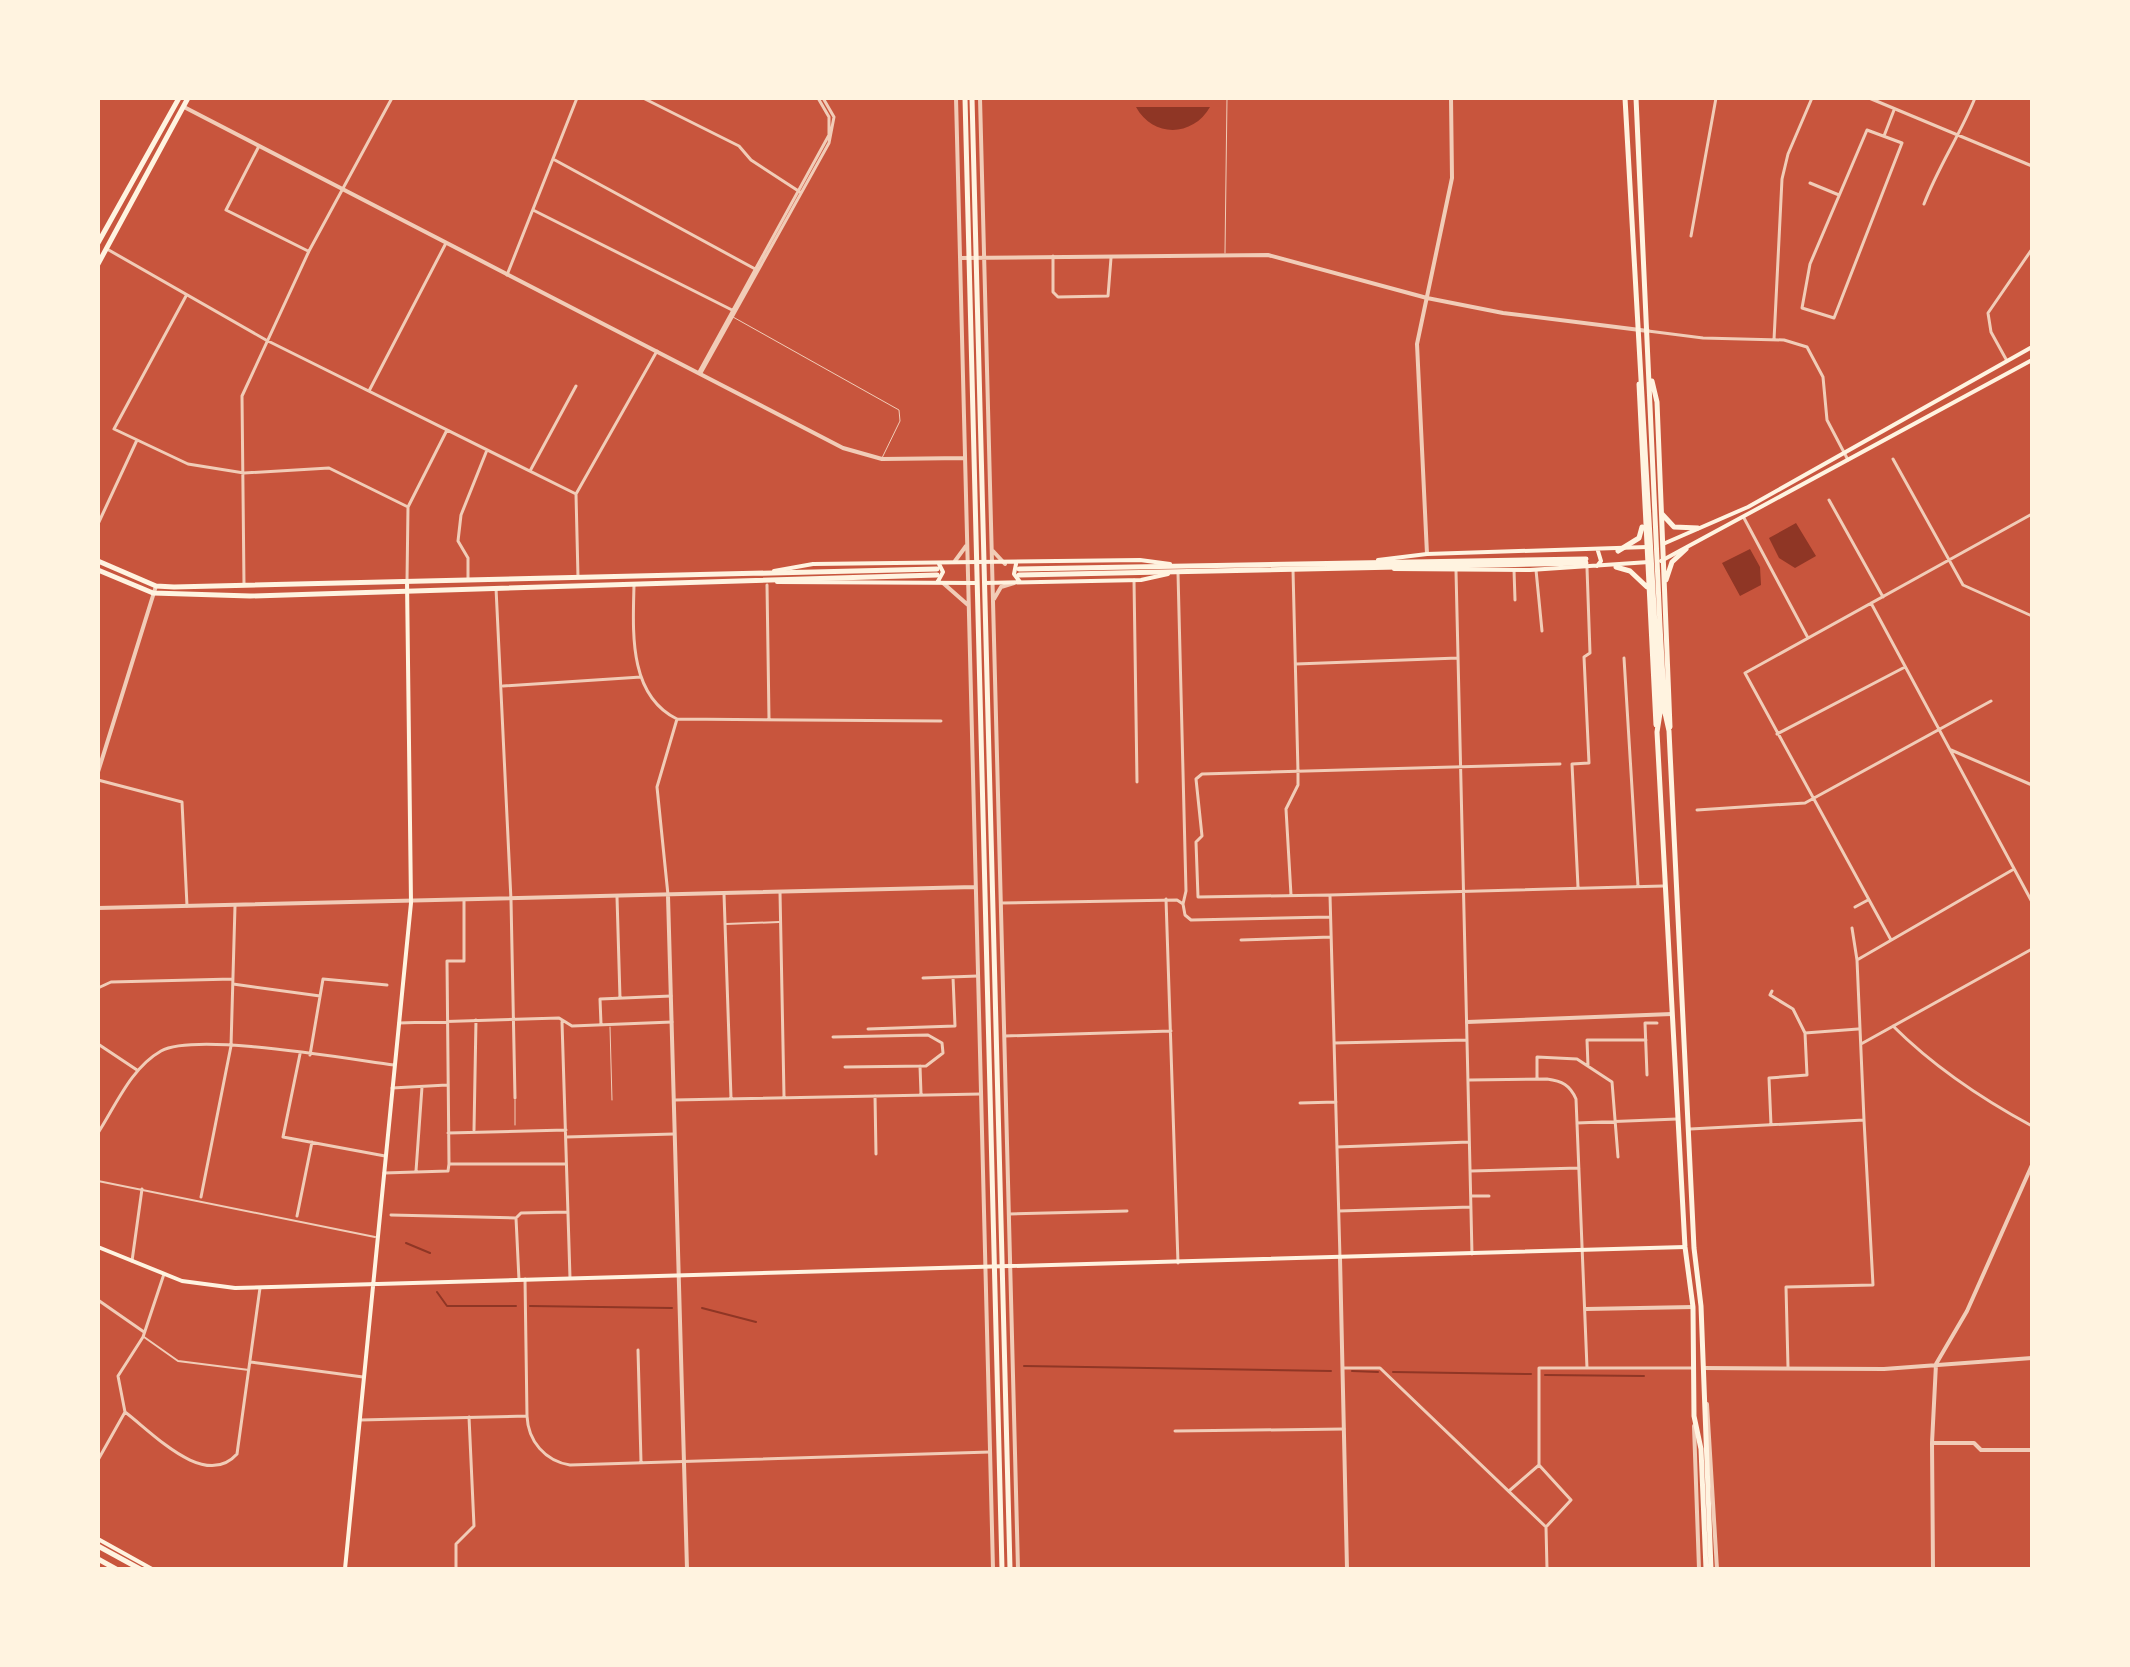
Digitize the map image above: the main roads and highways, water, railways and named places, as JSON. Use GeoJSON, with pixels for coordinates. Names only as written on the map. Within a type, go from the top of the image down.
{"type":"FeatureCollection","features":[{"type":"Feature","properties":{"kind":"main road"},"geometry":{"type":"LineString","coordinates":[[98,264],[188,98]]}},
{"type":"Feature","properties":{"kind":"main road"},"geometry":{"type":"LineString","coordinates":[[965,98],[1010,1569]]}},
{"type":"Feature","properties":{"kind":"main road"},"geometry":{"type":"LineString","coordinates":[[972,98],[972,257]]}},
{"type":"Feature","properties":{"kind":"main road"},"geometry":{"type":"LineString","coordinates":[[1625,98],[1640,371],[1647,584],[1685,1247],[1693,1307],[1694,1416],[1712,1569]]}},
{"type":"Feature","properties":{"kind":"main road"},"geometry":{"type":"LineString","coordinates":[[1636,98],[1650,370],[1650,478]]}},
{"type":"Feature","properties":{"kind":"main road"},"geometry":{"type":"LineString","coordinates":[[98,243],[178,100]]}},
{"type":"Feature","properties":{"kind":"main road"},"geometry":{"type":"LineString","coordinates":[[1378,560],[1427,554],[1618,551],[1662,544],[1748,507],[2032,347]]}},
{"type":"Feature","properties":{"kind":"main road"},"geometry":{"type":"LineString","coordinates":[[1018,583],[1013,571],[1018,569],[1378,560],[1586,563],[1595,568],[1663,561],[2032,360]]}},
{"type":"Feature","properties":{"kind":"main road"},"geometry":{"type":"LineString","coordinates":[[1650,370],[1657,402],[1672,712],[1669,731]]}},
{"type":"Feature","properties":{"kind":"main road"},"geometry":{"type":"LineString","coordinates":[[1640,371],[1650,478],[1657,626],[1660,713],[1657,732]]}},
{"type":"Feature","properties":{"kind":"main road"},"geometry":{"type":"LineString","coordinates":[[1643,493],[1646,503],[1652,505],[1658,503],[1660,492]]}},
{"type":"Feature","properties":{"kind":"main road"},"geometry":{"type":"LineString","coordinates":[[1661,512],[1674,527],[1698,528]]}},
{"type":"Feature","properties":{"kind":"main road"},"geometry":{"type":"LineString","coordinates":[[1618,551],[1639,538],[1644,522]]}},
{"type":"Feature","properties":{"kind":"main road"},"geometry":{"type":"LineString","coordinates":[[1664,585],[1672,562],[1686,549]]}},
{"type":"Feature","properties":{"kind":"main road"},"geometry":{"type":"LineString","coordinates":[[1595,568],[1601,561],[1598,551]]}},
{"type":"Feature","properties":{"kind":"main road"},"geometry":{"type":"LineString","coordinates":[[98,561],[156,586],[937,569],[943,572],[941,581],[935,583]]}},
{"type":"Feature","properties":{"kind":"main road"},"geometry":{"type":"LineString","coordinates":[[766,583],[937,569],[948,563],[1005,564],[1018,569],[1178,573],[1586,563]]}},
{"type":"Feature","properties":{"kind":"main road"},"geometry":{"type":"LineString","coordinates":[[1381,568],[1533,570],[1586,563]]}},
{"type":"Feature","properties":{"kind":"main road"},"geometry":{"type":"LineString","coordinates":[[1616,567],[1630,571],[1647,584]]}},
{"type":"Feature","properties":{"kind":"main road"},"geometry":{"type":"LineString","coordinates":[[98,570],[153,593],[250,596],[634,585],[993,584],[1134,580],[1170,573]]}},
{"type":"Feature","properties":{"kind":"main road"},"geometry":{"type":"LineString","coordinates":[[1647,584],[1656,571],[1664,576]]}},
{"type":"Feature","properties":{"kind":"main road"},"geometry":{"type":"LineString","coordinates":[[471,580],[469,584],[474,588]]}},
{"type":"Feature","properties":{"kind":"main road"},"geometry":{"type":"LineString","coordinates":[[345,1569],[370,1286],[411,903],[407,581]]}},
{"type":"Feature","properties":{"kind":"main road"},"geometry":{"type":"LineString","coordinates":[[981,583],[1002,1569]]}},
{"type":"Feature","properties":{"kind":"main road"},"geometry":{"type":"LineString","coordinates":[[1657,626],[1669,731],[1705,1389],[1705,1495]]}},
{"type":"Feature","properties":{"kind":"main road"},"geometry":{"type":"LineString","coordinates":[[98,1247],[192,1283],[260,1288],[1685,1247]]}},
{"type":"Feature","properties":{"kind":"main road"},"geometry":{"type":"LineString","coordinates":[[98,1539],[152,1569]]}},
{"type":"Feature","properties":{"kind":"main road"},"geometry":{"type":"LineString","coordinates":[[98,1546],[140,1569]]}},
{"type":"Feature","properties":{"kind":"main road"},"geometry":{"type":"LineString","coordinates":[[98,1560],[115,1569]]}},
{"type":"Feature","properties":{"kind":"waterway"},"geometry":{"type":"LineString","coordinates":[[406,1243],[430,1253]]}},
{"type":"Feature","properties":{"kind":"waterway"},"geometry":{"type":"LineString","coordinates":[[437,1292],[447,1306],[516,1306]]}},
{"type":"Feature","properties":{"kind":"waterway"},"geometry":{"type":"LineString","coordinates":[[530,1306],[672,1308]]}},
{"type":"Feature","properties":{"kind":"waterway"},"geometry":{"type":"LineString","coordinates":[[702,1308],[756,1322]]}},
{"type":"Feature","properties":{"kind":"waterway"},"geometry":{"type":"LineString","coordinates":[[1024,1366],[1331,1371]]}},
{"type":"Feature","properties":{"kind":"waterway"},"geometry":{"type":"LineString","coordinates":[[1352,1371],[1378,1372]]}},
{"type":"Feature","properties":{"kind":"waterway"},"geometry":{"type":"LineString","coordinates":[[1393,1372],[1531,1374]]}},
{"type":"Feature","properties":{"kind":"waterway"},"geometry":{"type":"LineString","coordinates":[[1545,1375],[1644,1376]]}}]}
